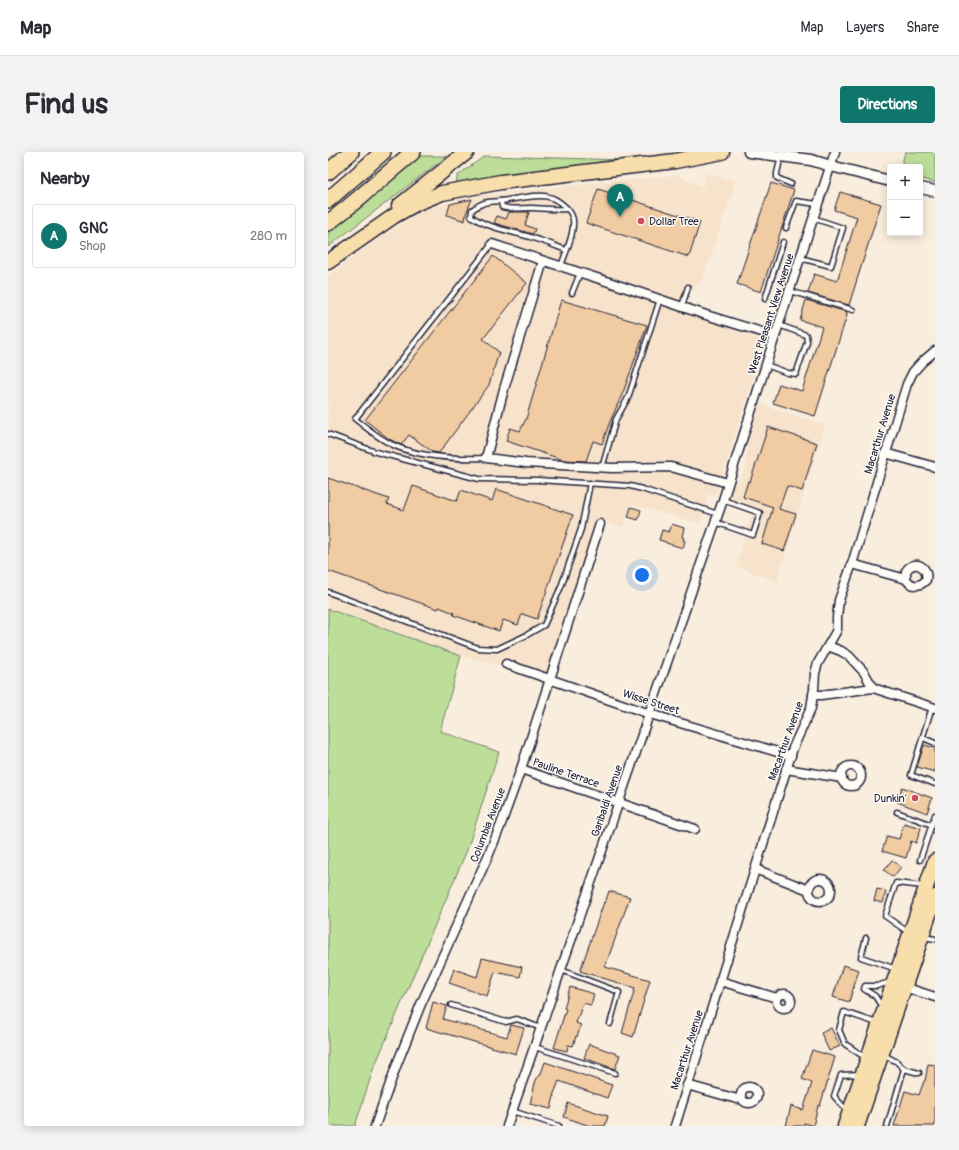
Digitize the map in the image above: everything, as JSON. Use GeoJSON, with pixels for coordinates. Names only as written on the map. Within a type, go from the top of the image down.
{"type":"FeatureCollection","features":[{"type":"Feature","properties":{"kind":"highway"},"geometry":{"type":"LineString","coordinates":[[328,172],[351,152]]}},
{"type":"Feature","properties":{"kind":"highway"},"geometry":{"type":"LineString","coordinates":[[328,200],[383,152]]}},
{"type":"Feature","properties":{"kind":"highway"},"geometry":{"type":"LineString","coordinates":[[328,223],[414,152]]}},
{"type":"Feature","properties":{"kind":"highway"},"geometry":{"type":"LineString","coordinates":[[328,262],[468,152]]}},
{"type":"Feature","properties":{"kind":"highway"},"geometry":{"type":"LineString","coordinates":[[328,262],[394,216],[417,203],[442,193],[501,182],[675,161],[722,152]]}},
{"type":"Feature","properties":{"kind":"highway"},"geometry":{"type":"LineString","coordinates":[[846,1123],[885,1010],[899,979],[922,936],[932,898],[935,861]]}},
{"type":"Feature","properties":{"kind":"highway"},"geometry":{"type":"LineString","coordinates":[[858,1126],[882,1054],[899,979]]}},
{"type":"Feature","properties":{"kind":"street"},"geometry":{"type":"LineString","coordinates":[[749,152],[811,160],[887,179]]}},
{"type":"Feature","properties":{"kind":"street","name":"West Pleasant View Avenue"},"geometry":{"type":"LineString","coordinates":[[728,483],[778,324],[835,152]]}},
{"type":"Feature","properties":{"kind":"street"},"geometry":{"type":"LineString","coordinates":[[923,189],[935,191]]}},
{"type":"Feature","properties":{"kind":"street"},"geometry":{"type":"LineString","coordinates":[[492,244],[775,336]]}},
{"type":"Feature","properties":{"kind":"street"},"geometry":{"type":"LineString","coordinates":[[544,261],[504,389],[486,458],[526,463],[602,468],[671,467],[728,483]]}},
{"type":"Feature","properties":{"kind":"street","name":"Macarthur Avenue"},"geometry":{"type":"LineString","coordinates":[[675,1126],[786,769],[793,748],[811,708],[815,673],[818,663],[837,630],[836,617],[839,600],[852,564],[907,384],[913,372],[935,350]]}},
{"type":"Feature","properties":{"kind":"street"},"geometry":{"type":"LineString","coordinates":[[885,453],[935,467]]}},
{"type":"Feature","properties":{"kind":"street","name":"Garibaldi Avenue"},"geometry":{"type":"LineString","coordinates":[[510,1125],[512,1111],[618,802],[650,714],[728,483]]}},
{"type":"Feature","properties":{"kind":"street","name":"Columbia Avenue"},"geometry":{"type":"LineString","coordinates":[[375,1126],[397,1064],[421,1004],[489,854],[521,769],[600,524]]}},
{"type":"Feature","properties":{"kind":"street"},"geometry":{"type":"LineString","coordinates":[[852,564],[906,579]]}},
{"type":"Feature","properties":{"kind":"street"},"geometry":{"type":"LineString","coordinates":[[828,646],[849,656],[864,672],[873,688]]}},
{"type":"Feature","properties":{"kind":"street","name":"Wisse Street"},"geometry":{"type":"LineString","coordinates":[[506,664],[650,714],[791,756]]}},
{"type":"Feature","properties":{"kind":"street"},"geometry":{"type":"LineString","coordinates":[[813,695],[873,688],[934,708]]}},
{"type":"Feature","properties":{"kind":"street","name":"Pauline Terrace"},"geometry":{"type":"LineString","coordinates":[[521,769],[695,829]]}},
{"type":"Feature","properties":{"kind":"street"},"geometry":{"type":"LineString","coordinates":[[786,769],[842,778]]}},
{"type":"Feature","properties":{"kind":"street"},"geometry":{"type":"LineString","coordinates":[[755,869],[809,890]]}},
{"type":"Feature","properties":{"kind":"street"},"geometry":{"type":"LineString","coordinates":[[899,979],[935,997]]}},
{"type":"Feature","properties":{"kind":"street"},"geometry":{"type":"LineString","coordinates":[[720,981],[777,998]]}},
{"type":"Feature","properties":{"kind":"street"},"geometry":{"type":"LineString","coordinates":[[687,1085],[737,1099],[741,1097]]}},
{"type":"Feature","properties":{"kind":"lane"},"geometry":{"type":"LineString","coordinates":[[781,156],[776,176],[779,179],[791,184]]}},
{"type":"Feature","properties":{"kind":"lane"},"geometry":{"type":"LineString","coordinates":[[561,266],[566,250],[574,224],[572,216],[567,209],[556,200],[550,197],[537,196],[488,202],[478,205],[472,210],[471,216],[476,220],[566,250]]}},
{"type":"Feature","properties":{"kind":"lane"},"geometry":{"type":"LineString","coordinates":[[501,201],[502,207],[510,209],[567,209]]}},
{"type":"Feature","properties":{"kind":"lane"},"geometry":{"type":"LineString","coordinates":[[786,228],[796,201],[818,204]]}},
{"type":"Feature","properties":{"kind":"lane"},"geometry":{"type":"LineString","coordinates":[[800,258],[831,266],[843,228],[813,218]]}},
{"type":"Feature","properties":{"kind":"lane"},"geometry":{"type":"LineString","coordinates":[[765,299],[783,242]]}},
{"type":"Feature","properties":{"kind":"lane"},"geometry":{"type":"LineString","coordinates":[[486,458],[436,456],[400,448],[390,444],[355,419],[492,244]]}},
{"type":"Feature","properties":{"kind":"lane"},"geometry":{"type":"LineString","coordinates":[[572,293],[581,273]]}},
{"type":"Feature","properties":{"kind":"lane"},"geometry":{"type":"LineString","coordinates":[[682,306],[688,286]]}},
{"type":"Feature","properties":{"kind":"lane"},"geometry":{"type":"LineString","coordinates":[[789,291],[852,310]]}},
{"type":"Feature","properties":{"kind":"lane"},"geometry":{"type":"LineString","coordinates":[[602,468],[616,420],[628,398],[661,299]]}},
{"type":"Feature","properties":{"kind":"lane"},"geometry":{"type":"LineString","coordinates":[[766,365],[796,374],[807,342],[806,335],[778,324]]}},
{"type":"Feature","properties":{"kind":"lane"},"geometry":{"type":"LineString","coordinates":[[328,434],[376,452],[479,479],[538,480],[636,487],[718,514]]}},
{"type":"Feature","properties":{"kind":"lane"},"geometry":{"type":"LineString","coordinates":[[328,592],[478,648],[497,649],[544,625],[561,587],[581,529],[590,483]]}},
{"type":"Feature","properties":{"kind":"lane"},"geometry":{"type":"LineString","coordinates":[[715,522],[753,534],[760,513],[723,500]]}},
{"type":"Feature","properties":{"kind":"lane"},"geometry":{"type":"LineString","coordinates":[[934,708],[911,775],[935,784]]}},
{"type":"Feature","properties":{"kind":"lane"},"geometry":{"type":"LineString","coordinates":[[923,738],[935,743]]}},
{"type":"Feature","properties":{"kind":"lane"},"geometry":{"type":"LineString","coordinates":[[897,812],[932,825]]}},
{"type":"Feature","properties":{"kind":"lane"},"geometry":{"type":"LineString","coordinates":[[920,860],[935,816]]}},
{"type":"Feature","properties":{"kind":"lane"},"geometry":{"type":"LineString","coordinates":[[922,936],[885,916],[896,883],[932,898]]}},
{"type":"Feature","properties":{"kind":"lane"},"geometry":{"type":"LineString","coordinates":[[866,938],[861,957],[899,979]]}},
{"type":"Feature","properties":{"kind":"lane"},"geometry":{"type":"LineString","coordinates":[[561,970],[620,992],[610,1024]]}},
{"type":"Feature","properties":{"kind":"lane"},"geometry":{"type":"LineString","coordinates":[[885,1010],[875,996],[864,989],[865,986],[877,986],[899,979]]}},
{"type":"Feature","properties":{"kind":"lane"},"geometry":{"type":"LineString","coordinates":[[451,1005],[506,1022],[516,1019],[541,1028]]}},
{"type":"Feature","properties":{"kind":"lane"},"geometry":{"type":"LineString","coordinates":[[868,1059],[844,1044],[839,1030],[844,1012],[880,1024]]}},
{"type":"Feature","properties":{"kind":"lane"},"geometry":{"type":"LineString","coordinates":[[534,1047],[615,1073]]}},
{"type":"Feature","properties":{"kind":"lane"},"geometry":{"type":"LineString","coordinates":[[882,1054],[896,1062],[904,1069],[919,1073]]}},
{"type":"Feature","properties":{"kind":"lane"},"geometry":{"type":"LineString","coordinates":[[887,1126],[904,1069]]}},
{"type":"Feature","properties":{"kind":"lane"},"geometry":{"type":"LineString","coordinates":[[846,1123],[834,1096],[841,1075],[863,1074]]}},
{"type":"Feature","properties":{"kind":"lane"},"geometry":{"type":"LineString","coordinates":[[512,1111],[559,1126]]}},
{"type":"Feature","properties":{"kind":"shaded area"},"geometry":{"type":"Polygon","coordinates":[[[706,173],[736,181],[703,280],[691,291],[676,309],[765,340],[716,495],[708,494],[700,524],[631,504],[623,527],[602,520],[548,676],[461,656],[328,609],[328,276],[355,255],[424,209],[478,196],[677,175],[703,187],[706,173]]]}},
{"type":"Feature","properties":{"kind":"shaded area"},"geometry":{"type":"Polygon","coordinates":[[[752,402],[825,425],[777,582],[736,566],[752,513],[719,502],[745,473],[752,402]]]}},
{"type":"Feature","properties":{"kind":"green space"},"geometry":{"type":"Polygon","coordinates":[[[905,152],[935,152],[935,183],[923,179],[923,164],[902,164],[905,152]]]}},
{"type":"Feature","properties":{"kind":"green space"},"geometry":{"type":"Polygon","coordinates":[[[418,156],[447,156],[328,247],[328,230],[418,156]]]}},
{"type":"Feature","properties":{"kind":"green space"},"geometry":{"type":"Polygon","coordinates":[[[485,156],[626,160],[456,183],[458,175],[485,156]]]}},
{"type":"Feature","properties":{"kind":"green space"},"geometry":{"type":"Polygon","coordinates":[[[328,609],[461,656],[440,731],[499,752],[467,850],[373,1070],[355,1126],[328,1126],[328,609]]]}},
{"type":"Feature","properties":{"kind":"building"},"geometry":{"type":"Polygon","coordinates":[[[771,183],[794,190],[761,292],[737,284],[771,183]]]}},
{"type":"Feature","properties":{"kind":"building"},"geometry":{"type":"Polygon","coordinates":[[[598,189],[700,222],[689,257],[586,223],[598,189]]]}},
{"type":"Feature","properties":{"kind":"building"},"geometry":{"type":"Polygon","coordinates":[[[840,192],[881,204],[849,305],[808,293],[814,274],[837,281],[857,217],[834,210],[840,192]]]}},
{"type":"Feature","properties":{"kind":"building"},"geometry":{"type":"Polygon","coordinates":[[[472,199],[465,221],[447,215],[450,204],[472,199]]]}},
{"type":"Feature","properties":{"kind":"building"},"geometry":{"type":"Polygon","coordinates":[[[509,212],[529,212],[525,225],[535,229],[533,234],[494,223],[497,216],[506,219],[509,212]]]}},
{"type":"Feature","properties":{"kind":"building"},"geometry":{"type":"Polygon","coordinates":[[[493,256],[527,283],[483,339],[499,352],[489,385],[439,453],[433,452],[409,435],[401,445],[389,439],[365,420],[493,256]]]}},
{"type":"Feature","properties":{"kind":"building"},"geometry":{"type":"Polygon","coordinates":[[[561,300],[647,325],[624,390],[602,444],[593,441],[586,461],[564,460],[506,441],[510,428],[520,431],[526,419],[561,300]]]}},
{"type":"Feature","properties":{"kind":"building"},"geometry":{"type":"Polygon","coordinates":[[[806,300],[847,312],[815,416],[773,403],[779,384],[802,391],[822,327],[800,320],[806,300]]]}},
{"type":"Feature","properties":{"kind":"building"},"geometry":{"type":"Polygon","coordinates":[[[768,427],[817,443],[802,491],[787,486],[779,509],[796,514],[784,551],[762,544],[773,507],[743,497],[748,481],[750,482],[768,427]]]}},
{"type":"Feature","properties":{"kind":"building"},"geometry":{"type":"Polygon","coordinates":[[[328,478],[389,499],[387,504],[404,510],[413,486],[457,501],[461,490],[492,501],[496,489],[573,515],[537,619],[522,614],[518,625],[503,620],[499,631],[453,615],[454,613],[439,607],[438,609],[328,571],[328,478]]]}},
{"type":"Feature","properties":{"kind":"building"},"geometry":{"type":"Polygon","coordinates":[[[631,507],[641,510],[638,520],[628,517],[631,507]]]}},
{"type":"Feature","properties":{"kind":"building"},"geometry":{"type":"Polygon","coordinates":[[[672,524],[684,528],[682,537],[685,541],[683,548],[659,540],[662,530],[669,532],[672,524]]]}},
{"type":"Feature","properties":{"kind":"building"},"geometry":{"type":"Polygon","coordinates":[[[924,745],[935,748],[935,772],[917,767],[924,745]]]}},
{"type":"Feature","properties":{"kind":"building"},"geometry":{"type":"Polygon","coordinates":[[[902,787],[932,798],[927,813],[897,802],[902,787]]]}},
{"type":"Feature","properties":{"kind":"building"},"geometry":{"type":"Polygon","coordinates":[[[904,823],[921,828],[916,843],[911,841],[906,858],[882,851],[887,836],[899,839],[904,823]]]}},
{"type":"Feature","properties":{"kind":"building"},"geometry":{"type":"Polygon","coordinates":[[[892,860],[901,867],[893,877],[884,870],[892,860]]]}},
{"type":"Feature","properties":{"kind":"building"},"geometry":{"type":"Polygon","coordinates":[[[877,889],[886,891],[883,903],[874,901],[877,889]]]}},
{"type":"Feature","properties":{"kind":"building"},"geometry":{"type":"Polygon","coordinates":[[[609,891],[630,897],[605,967],[650,980],[633,1037],[622,1033],[635,988],[580,971],[609,891]]]}},
{"type":"Feature","properties":{"kind":"building"},"geometry":{"type":"Polygon","coordinates":[[[482,958],[522,967],[520,977],[495,972],[487,996],[449,983],[454,969],[477,977],[482,958]]]}},
{"type":"Feature","properties":{"kind":"building"},"geometry":{"type":"Polygon","coordinates":[[[843,965],[859,970],[849,1002],[833,997],[843,965]]]}},
{"type":"Feature","properties":{"kind":"building"},"geometry":{"type":"Polygon","coordinates":[[[570,987],[594,994],[591,1005],[583,1003],[576,1023],[581,1025],[577,1037],[576,1036],[573,1046],[568,1045],[567,1051],[554,1048],[566,1009],[564,1008],[570,987]]]}},
{"type":"Feature","properties":{"kind":"building"},"geometry":{"type":"Polygon","coordinates":[[[433,1002],[447,1006],[443,1019],[507,1037],[511,1025],[524,1028],[516,1054],[426,1028],[433,1002]]]}},
{"type":"Feature","properties":{"kind":"building"},"geometry":{"type":"Polygon","coordinates":[[[831,1028],[840,1046],[829,1051],[821,1033],[831,1028]]]}},
{"type":"Feature","properties":{"kind":"building"},"geometry":{"type":"Polygon","coordinates":[[[589,1044],[620,1055],[615,1069],[584,1058],[589,1044]]]}},
{"type":"Feature","properties":{"kind":"building"},"geometry":{"type":"Polygon","coordinates":[[[812,1050],[835,1057],[820,1106],[818,1106],[813,1126],[804,1123],[803,1126],[786,1126],[791,1106],[803,1110],[812,1083],[802,1079],[812,1050]]]}},
{"type":"Feature","properties":{"kind":"building"},"geometry":{"type":"Polygon","coordinates":[[[545,1062],[612,1085],[607,1098],[559,1081],[553,1096],[551,1109],[530,1104],[535,1083],[538,1076],[540,1076],[545,1062]]]}},
{"type":"Feature","properties":{"kind":"building"},"geometry":{"type":"Polygon","coordinates":[[[928,1064],[935,1065],[935,1126],[894,1126],[905,1091],[919,1095],[925,1081],[928,1064]]]}},
{"type":"Feature","properties":{"kind":"building"},"geometry":{"type":"Polygon","coordinates":[[[568,1103],[608,1116],[605,1126],[590,1126],[564,1117],[568,1103]]]}},
{"type":"Feature","properties":{"kind":"place","name":"GNC"},"geometry":{"type":"Point","coordinates":[620,217]}},
{"type":"Feature","properties":{"kind":"place","name":"Dollar Tree"},"geometry":{"type":"Point","coordinates":[641,221]}},
{"type":"Feature","properties":{"kind":"place","name":"Dunkin'"},"geometry":{"type":"Point","coordinates":[915,798]}}]}
